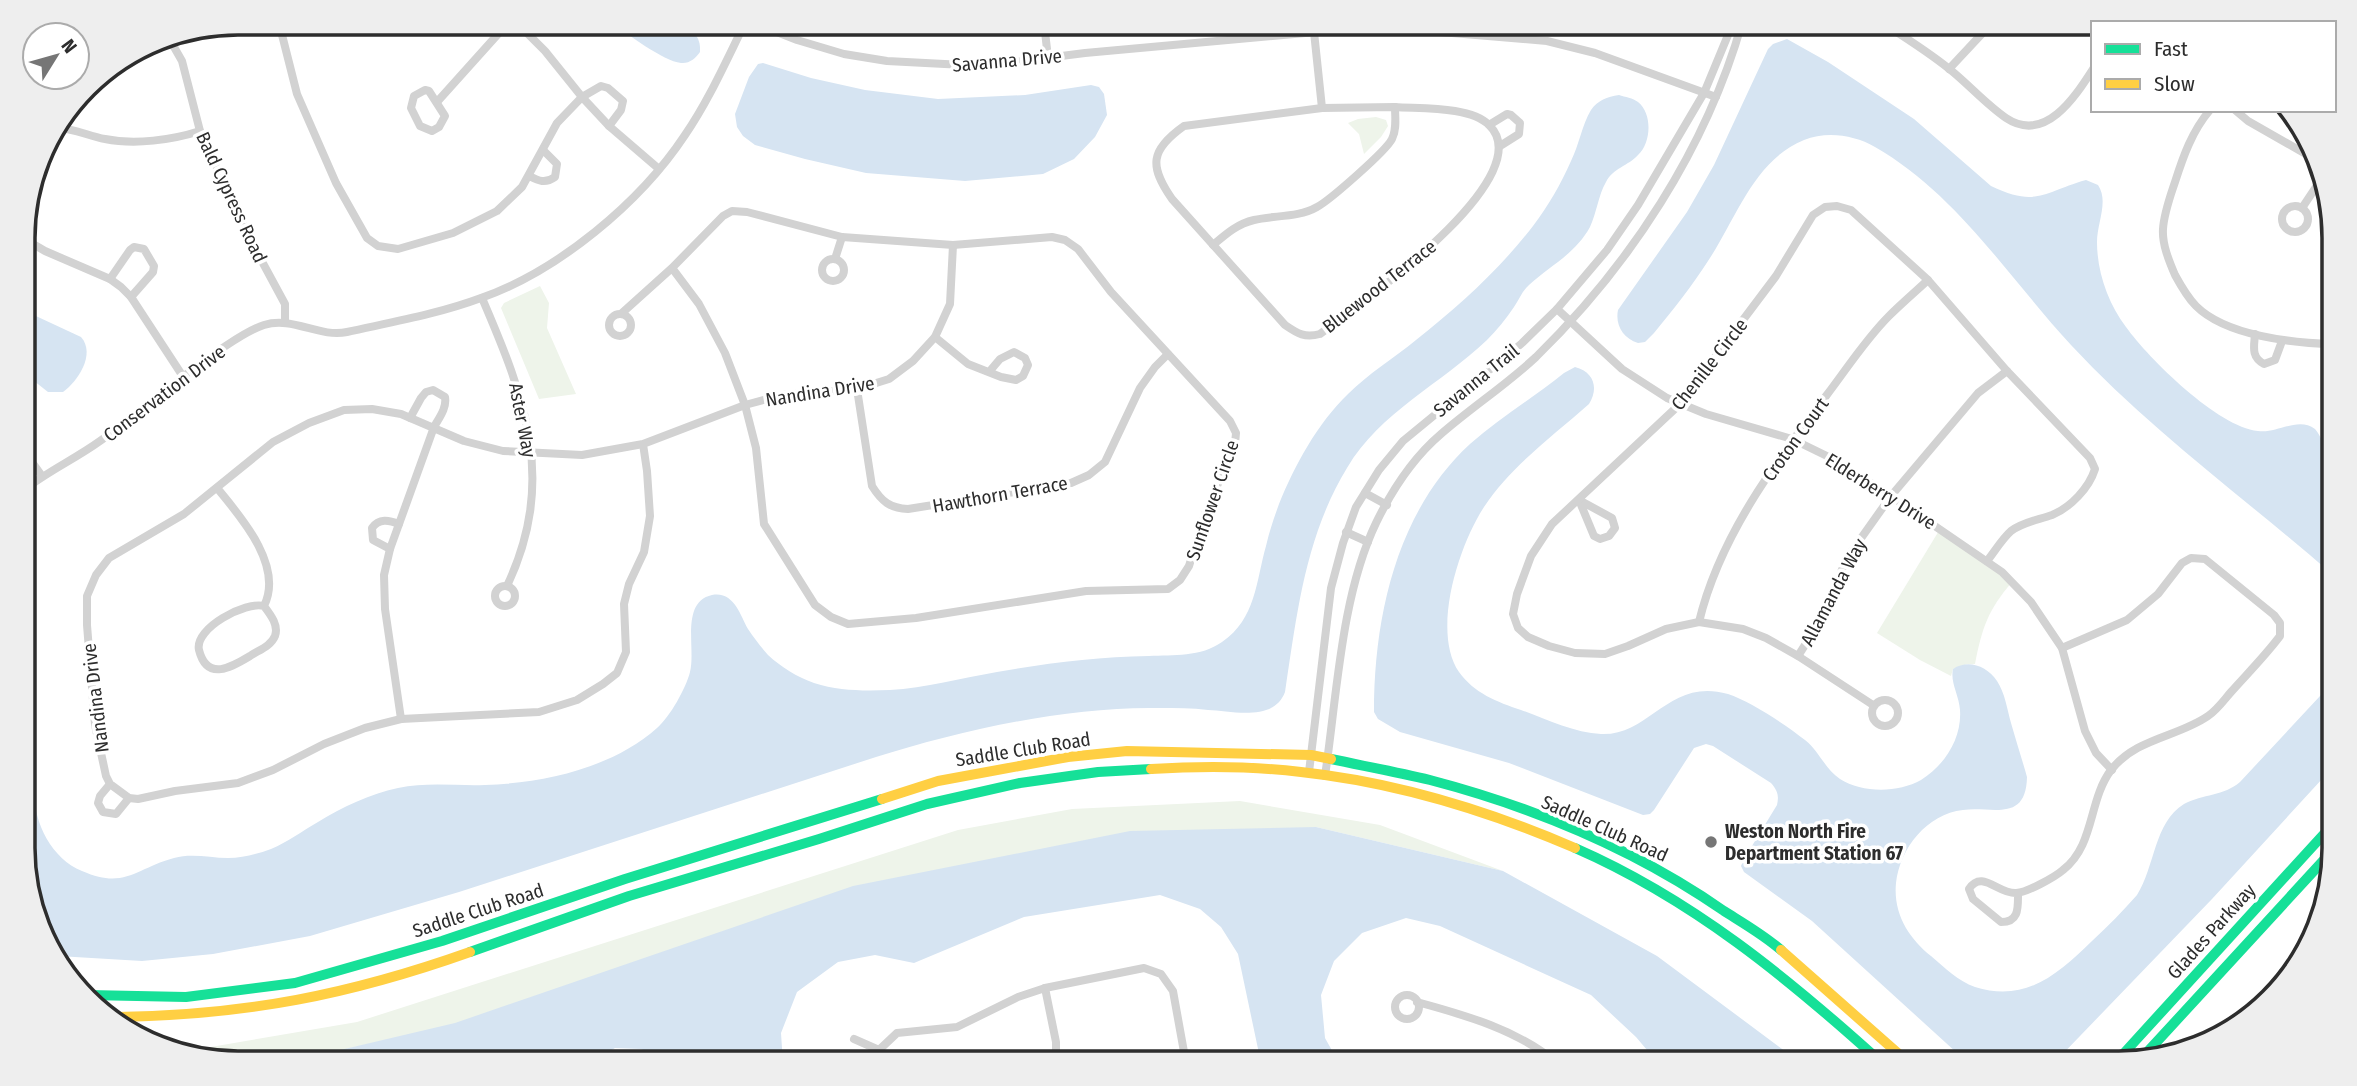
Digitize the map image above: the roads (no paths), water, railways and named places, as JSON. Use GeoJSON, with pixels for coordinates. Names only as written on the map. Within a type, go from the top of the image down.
{"type":"FeatureCollection","features":[{"type":"Feature","properties":{"kind":"street"},"geometry":{"type":"LineString","coordinates":[[282,35],[297,94],[336,184],[367,238],[378,246],[398,249],[453,233],[496,211],[522,187],[557,123],[582,97],[596,87],[601,86],[623,101],[621,110],[609,125]]}},
{"type":"Feature","properties":{"kind":"street"},"geometry":{"type":"LineString","coordinates":[[437,102],[498,35]]}},
{"type":"Feature","properties":{"kind":"street"},"geometry":{"type":"LineString","coordinates":[[529,35],[609,125],[659,169]]}},
{"type":"Feature","properties":{"kind":"street"},"geometry":{"type":"LineString","coordinates":[[285,322],[339,333],[429,313],[482,298],[554,261],[625,207],[659,169],[685,136],[739,35]]}},
{"type":"Feature","properties":{"kind":"street","name":"Savanna Drive"},"geometry":{"type":"LineString","coordinates":[[784,35],[844,54],[887,61],[983,66],[1293,35]]}},
{"type":"Feature","properties":{"kind":"street"},"geometry":{"type":"LineString","coordinates":[[1045,35],[1048,58]]}},
{"type":"Feature","properties":{"kind":"street"},"geometry":{"type":"LineString","coordinates":[[1314,35],[1322,108]]}},
{"type":"Feature","properties":{"kind":"street","name":"Savanna Drive"},"geometry":{"type":"LineString","coordinates":[[1472,35],[1547,41],[1595,53],[1716,97]]}},
{"type":"Feature","properties":{"kind":"street","name":"Savanna Trail"},"geometry":{"type":"LineString","coordinates":[[1309,772],[1331,588],[1356,507],[1379,470],[1403,441],[1476,383],[1557,309],[1607,250],[1638,205],[1704,93],[1728,35]]}},
{"type":"Feature","properties":{"kind":"street","name":"Savanna Trail"},"geometry":{"type":"LineString","coordinates":[[1325,776],[1347,621],[1361,558],[1387,505],[1417,458],[1440,435],[1534,358],[1570,322],[1619,262],[1685,162],[1716,97],[1738,35]]}},
{"type":"Feature","properties":{"kind":"street"},"geometry":{"type":"LineString","coordinates":[[1900,35],[1950,69],[2014,122],[2035,124],[2048,121],[2063,110],[2091,72]]}},
{"type":"Feature","properties":{"kind":"street"},"geometry":{"type":"LineString","coordinates":[[1950,69],[1981,35]]}},
{"type":"Feature","properties":{"kind":"street","name":"Bald Cypress Road"},"geometry":{"type":"LineString","coordinates":[[173,46],[182,61],[200,131],[252,243],[285,304],[285,322]]}},
{"type":"Feature","properties":{"kind":"street"},"geometry":{"type":"LineString","coordinates":[[425,90],[429,91],[437,102],[445,116],[443,123],[432,131],[426,130],[420,126],[411,108],[411,102],[419,91],[425,90]]}},
{"type":"Feature","properties":{"kind":"street"},"geometry":{"type":"LineString","coordinates":[[1213,245],[1235,227],[1253,220],[1302,213],[1316,208],[1328,199],[1391,140],[1395,126],[1395,107]]}},
{"type":"Feature","properties":{"kind":"street","name":"Bluewood Terrace"},"geometry":{"type":"LineString","coordinates":[[1489,125],[1477,117],[1460,112],[1395,107],[1322,108],[1184,126],[1161,147],[1156,162],[1158,179],[1172,199],[1285,325],[1298,334],[1309,337],[1320,334],[1379,291],[1436,242],[1489,181],[1498,161],[1500,146]]}},
{"type":"Feature","properties":{"kind":"street"},"geometry":{"type":"LineString","coordinates":[[2208,112],[2199,123],[2183,158],[2169,198],[2163,230],[2168,260],[2181,288],[2197,308],[2227,326],[2282,341],[2322,343]]}},
{"type":"Feature","properties":{"kind":"street"},"geometry":{"type":"LineString","coordinates":[[2237,112],[2303,152]]}},
{"type":"Feature","properties":{"kind":"street"},"geometry":{"type":"LineString","coordinates":[[1507,114],[1511,115],[1520,123],[1519,134],[1500,146],[1489,125],[1507,114]]}},
{"type":"Feature","properties":{"kind":"street"},"geometry":{"type":"LineString","coordinates":[[67,129],[80,130],[106,139],[144,141],[185,136],[200,131]]}},
{"type":"Feature","properties":{"kind":"street"},"geometry":{"type":"LineString","coordinates":[[529,176],[546,182],[555,177],[557,164],[543,150]]}},
{"type":"Feature","properties":{"kind":"street"},"geometry":{"type":"LineString","coordinates":[[2302,208],[2315,188]]}},
{"type":"Feature","properties":{"kind":"street","name":"Chenille Circle"},"geometry":{"type":"LineString","coordinates":[[1873,705],[1798,656],[1743,629],[1699,622],[1666,629],[1605,654],[1575,653],[1528,638],[1518,628],[1513,614],[1517,594],[1531,556],[1552,524],[1679,405],[1776,276],[1813,215],[1825,207],[1837,206],[1851,210],[1928,280],[2007,371],[2090,458],[2095,468],[2091,481],[2081,494],[2054,514],[2028,522],[2012,531],[1987,561]]}},
{"type":"Feature","properties":{"kind":"street","name":"Sunflower Circle"},"geometry":{"type":"LineString","coordinates":[[621,313],[672,268],[723,216],[732,211],[747,212],[842,237],[953,245],[1052,237],[1065,240],[1078,249],[1111,292],[1230,421],[1236,433],[1235,444],[1205,514],[1189,566],[1180,580],[1168,589],[1086,591],[916,618],[862,623],[848,624],[831,617],[815,605],[764,524],[756,447],[745,405],[725,353],[699,304],[672,268]]}},
{"type":"Feature","properties":{"kind":"street"},"geometry":{"type":"LineString","coordinates":[[835,259],[842,237]]}},
{"type":"Feature","properties":{"kind":"street"},"geometry":{"type":"LineString","coordinates":[[35,245],[121,286],[182,375]]}},
{"type":"Feature","properties":{"kind":"street","name":"Nandina Drive"},"geometry":{"type":"LineString","coordinates":[[110,783],[94,724],[87,625],[87,596],[96,575],[109,558],[184,514],[272,442],[309,423],[344,410],[372,409],[410,418],[464,441],[503,451],[582,456],[643,443],[745,405],[782,396],[858,389],[888,379],[913,361],[935,337],[950,304],[953,245]]}},
{"type":"Feature","properties":{"kind":"street"},"geometry":{"type":"LineString","coordinates":[[110,279],[130,250],[134,247],[144,249],[155,267],[131,298]]}},
{"type":"Feature","properties":{"kind":"street","name":"Croton Court"},"geometry":{"type":"LineString","coordinates":[[1699,622],[1705,595],[1732,536],[1762,485],[1793,439],[1887,318],[1928,280]]}},
{"type":"Feature","properties":{"kind":"street","name":"Aster Way"},"geometry":{"type":"LineString","coordinates":[[482,298],[512,367],[525,410],[532,453],[530,513],[520,558],[507,586]]}},
{"type":"Feature","properties":{"kind":"street","name":"Elderberry Drive"},"geometry":{"type":"LineString","coordinates":[[1557,309],[1636,379],[1679,405],[1793,439],[1831,458],[1987,561],[2031,602],[2062,648],[2085,731],[2096,753],[2112,770]]}},
{"type":"Feature","properties":{"kind":"street","name":"Conservation Drive"},"geometry":{"type":"LineString","coordinates":[[35,481],[99,442],[182,375],[263,325],[285,322]]}},
{"type":"Feature","properties":{"kind":"street"},"geometry":{"type":"LineString","coordinates":[[2255,334],[2254,352],[2256,358],[2264,364],[2275,360],[2282,341]]}},
{"type":"Feature","properties":{"kind":"street"},"geometry":{"type":"LineString","coordinates":[[935,337],[968,364],[989,372],[1016,380],[1023,376],[1028,365],[1025,358],[1014,352],[1000,359],[989,372]]}},
{"type":"Feature","properties":{"kind":"street","name":"Hawthorn Terrace"},"geometry":{"type":"LineString","coordinates":[[858,389],[872,486],[880,499],[892,508],[908,509],[1071,483],[1089,475],[1105,462],[1140,388],[1168,354]]}},
{"type":"Feature","properties":{"kind":"street","name":"Allamanda Way"},"geometry":{"type":"LineString","coordinates":[[1798,656],[1819,623],[1847,558],[1891,496],[1978,393],[2007,371]]}},
{"type":"Feature","properties":{"kind":"street"},"geometry":{"type":"LineString","coordinates":[[401,719],[385,608],[384,575],[390,549],[434,427],[446,402],[445,397],[433,390],[426,392],[410,418]]}},
{"type":"Feature","properties":{"kind":"street"},"geometry":{"type":"LineString","coordinates":[[129,798],[116,814],[103,812],[98,803],[110,783],[129,798],[138,799],[175,790],[238,783],[365,728],[401,719],[539,712],[577,700],[603,684],[617,673],[626,652],[624,604],[629,584],[644,552],[650,516],[643,443]]}},
{"type":"Feature","properties":{"kind":"street"},"geometry":{"type":"LineString","coordinates":[[35,466],[42,476]]}},
{"type":"Feature","properties":{"kind":"street"},"geometry":{"type":"LineString","coordinates":[[217,488],[245,522],[264,557],[268,583],[268,599],[264,607]]}},
{"type":"Feature","properties":{"kind":"street"},"geometry":{"type":"LineString","coordinates":[[1365,493],[1387,505]]}},
{"type":"Feature","properties":{"kind":"street"},"geometry":{"type":"LineString","coordinates":[[1579,500],[1611,517],[1615,526],[1609,537],[1600,539],[1594,536],[1579,500]]}},
{"type":"Feature","properties":{"kind":"street"},"geometry":{"type":"LineString","coordinates":[[390,549],[373,540],[372,528],[384,520],[399,524]]}},
{"type":"Feature","properties":{"kind":"street"},"geometry":{"type":"LineString","coordinates":[[1346,533],[1368,541]]}},
{"type":"Feature","properties":{"kind":"street"},"geometry":{"type":"LineString","coordinates":[[2018,894],[2016,915],[2011,921],[2001,922],[1973,899],[1969,890],[1973,883],[1980,880],[1987,881],[2002,892],[2018,894],[2056,876],[2074,862],[2086,839],[2099,793],[2112,770],[2142,745],[2210,715],[2280,636],[2280,624],[2274,615],[2204,559],[2191,558],[2182,563],[2158,594],[2127,620],[2062,648]]}},
{"type":"Feature","properties":{"kind":"street"},"geometry":{"type":"LineString","coordinates":[[258,605],[264,607],[276,624],[276,634],[269,645],[232,667],[221,670],[208,666],[201,656],[198,644],[204,633],[239,610],[258,605]]}},
{"type":"Feature","properties":{"kind":"street","name":"Saddle Club Road"},"geometry":{"type":"LineString","coordinates":[[99,995],[186,997],[295,983],[442,941],[625,879],[938,781],[1022,765],[1127,751],[1311,755],[1429,779],[1497,800],[1567,827],[1648,864],[1691,888],[1776,946],[1895,1051]]}},
{"type":"Feature","properties":{"kind":"street","name":"Saddle Club Road"},"geometry":{"type":"LineString","coordinates":[[126,1017],[182,1016],[253,1009],[393,978],[631,895],[803,845],[943,799],[1010,786],[1127,770],[1214,766],[1309,772],[1384,787],[1471,810],[1534,832],[1598,860],[1683,905],[1763,962],[1824,1010],[1869,1051]]}},
{"type":"Feature","properties":{"kind":"street","name":"Glades Parkway"},"geometry":{"type":"LineString","coordinates":[[2126,1051],[2322,836]]}},
{"type":"Feature","properties":{"kind":"street","name":"Glades Parkway"},"geometry":{"type":"LineString","coordinates":[[2151,1048],[2321,863]]}},
{"type":"Feature","properties":{"kind":"street"},"geometry":{"type":"LineString","coordinates":[[625,879],[631,895]]}},
{"type":"Feature","properties":{"kind":"street"},"geometry":{"type":"LineString","coordinates":[[854,1039],[879,1050],[897,1033],[957,1027],[1018,997],[1045,988],[1144,968],[1161,974],[1173,991],[1184,1051]]}},
{"type":"Feature","properties":{"kind":"street"},"geometry":{"type":"LineString","coordinates":[[1045,988],[1056,1051]]}},
{"type":"Feature","properties":{"kind":"street"},"geometry":{"type":"LineString","coordinates":[[1417,1002],[1479,1021],[1541,1051]]}},
{"type":"Feature","properties":{"kind":"water"},"geometry":{"type":"Polygon","coordinates":[[[630,35],[694,35],[700,52],[687,63],[681,63],[630,35]]]}},
{"type":"Feature","properties":{"kind":"water"},"geometry":{"type":"Polygon","coordinates":[[[1787,39],[1828,62],[1914,119],[1991,186],[2007,193],[2040,196],[2086,180],[2098,185],[2102,198],[2097,235],[2101,276],[2114,308],[2151,356],[2205,405],[2242,427],[2265,431],[2302,424],[2317,432],[2322,441],[2322,566],[2133,407],[2071,345],[1980,238],[1932,188],[1875,147],[1858,140],[1831,135],[1813,137],[1787,149],[1772,161],[1748,192],[1702,270],[1654,333],[1645,342],[1638,343],[1624,334],[1619,326],[1618,310],[1687,212],[1714,165],[1768,49],[1787,39]]]}},
{"type":"Feature","properties":{"kind":"water"},"geometry":{"type":"Polygon","coordinates":[[[763,63],[811,78],[865,90],[938,99],[1025,95],[1091,85],[1099,87],[1104,94],[1107,115],[1095,137],[1074,159],[1043,174],[965,181],[866,173],[755,145],[743,136],[737,127],[735,114],[749,77],[758,64],[763,63]]]}},
{"type":"Feature","properties":{"kind":"water"},"geometry":{"type":"Polygon","coordinates":[[[1619,95],[1636,101],[1643,107],[1648,121],[1646,143],[1638,155],[1609,177],[1590,227],[1570,252],[1527,287],[1508,316],[1487,340],[1376,431],[1347,468],[1321,521],[1312,549],[1299,605],[1285,692],[1272,708],[1240,713],[1184,708],[1125,708],[1053,716],[980,729],[876,757],[459,892],[310,936],[213,954],[142,961],[67,957],[62,949],[50,926],[37,874],[35,804],[47,839],[62,858],[82,871],[97,876],[120,878],[181,857],[234,858],[266,851],[346,806],[367,797],[409,786],[507,784],[576,771],[619,754],[639,742],[667,717],[690,672],[691,628],[696,607],[702,599],[712,595],[731,600],[755,639],[778,664],[808,681],[842,689],[903,689],[1054,663],[1187,654],[1214,647],[1233,633],[1248,611],[1279,504],[1300,460],[1326,418],[1356,387],[1448,314],[1506,258],[1554,195],[1574,155],[1591,110],[1619,95]]]}},
{"type":"Feature","properties":{"kind":"water"},"geometry":{"type":"Polygon","coordinates":[[[35,316],[81,337],[87,351],[83,367],[74,381],[63,392],[48,392],[35,382],[35,316]]]}},
{"type":"Feature","properties":{"kind":"water"},"geometry":{"type":"Polygon","coordinates":[[[1575,367],[1587,373],[1594,387],[1589,404],[1533,452],[1495,492],[1475,523],[1458,565],[1448,612],[1448,634],[1451,655],[1459,672],[1472,686],[1495,700],[1570,728],[1601,734],[1618,732],[1633,726],[1690,693],[1708,691],[1728,694],[1757,708],[1797,734],[1810,744],[1840,779],[1859,787],[1880,790],[1912,784],[1938,767],[1955,740],[1960,720],[1953,669],[1971,664],[1988,671],[1997,681],[2004,696],[2027,777],[2021,801],[2006,809],[1963,810],[1938,818],[1917,835],[1909,846],[1896,883],[1897,905],[1909,933],[1957,978],[1975,987],[2010,991],[2040,982],[2067,964],[2137,895],[2161,833],[2174,812],[2184,804],[2234,787],[2322,694],[2322,779],[2212,899],[2066,1051],[1955,1051],[1812,921],[1744,872],[1741,866],[1777,805],[1777,794],[1771,783],[1713,746],[1706,744],[1694,748],[1654,810],[1643,815],[1509,763],[1400,732],[1378,719],[1374,712],[1375,676],[1385,603],[1408,533],[1424,501],[1445,471],[1470,444],[1575,367]]]}},
{"type":"Feature","properties":{"kind":"water"},"geometry":{"type":"Polygon","coordinates":[[[1316,827],[1503,871],[1657,956],[1785,1051],[1648,1051],[1591,995],[1440,926],[1406,918],[1362,933],[1334,961],[1321,995],[1325,1038],[1332,1051],[1258,1051],[1238,954],[1221,927],[1200,909],[1160,895],[1024,917],[914,963],[875,955],[838,962],[797,992],[781,1033],[782,1051],[646,1051],[615,1048],[610,1051],[336,1051],[455,1023],[853,886],[1130,831],[1316,827]]]}},
{"type":"Feature","properties":{"kind":"place","name":"Weston North Fire Department Station 67"},"geometry":{"type":"Point","coordinates":[1711,842]}}]}
